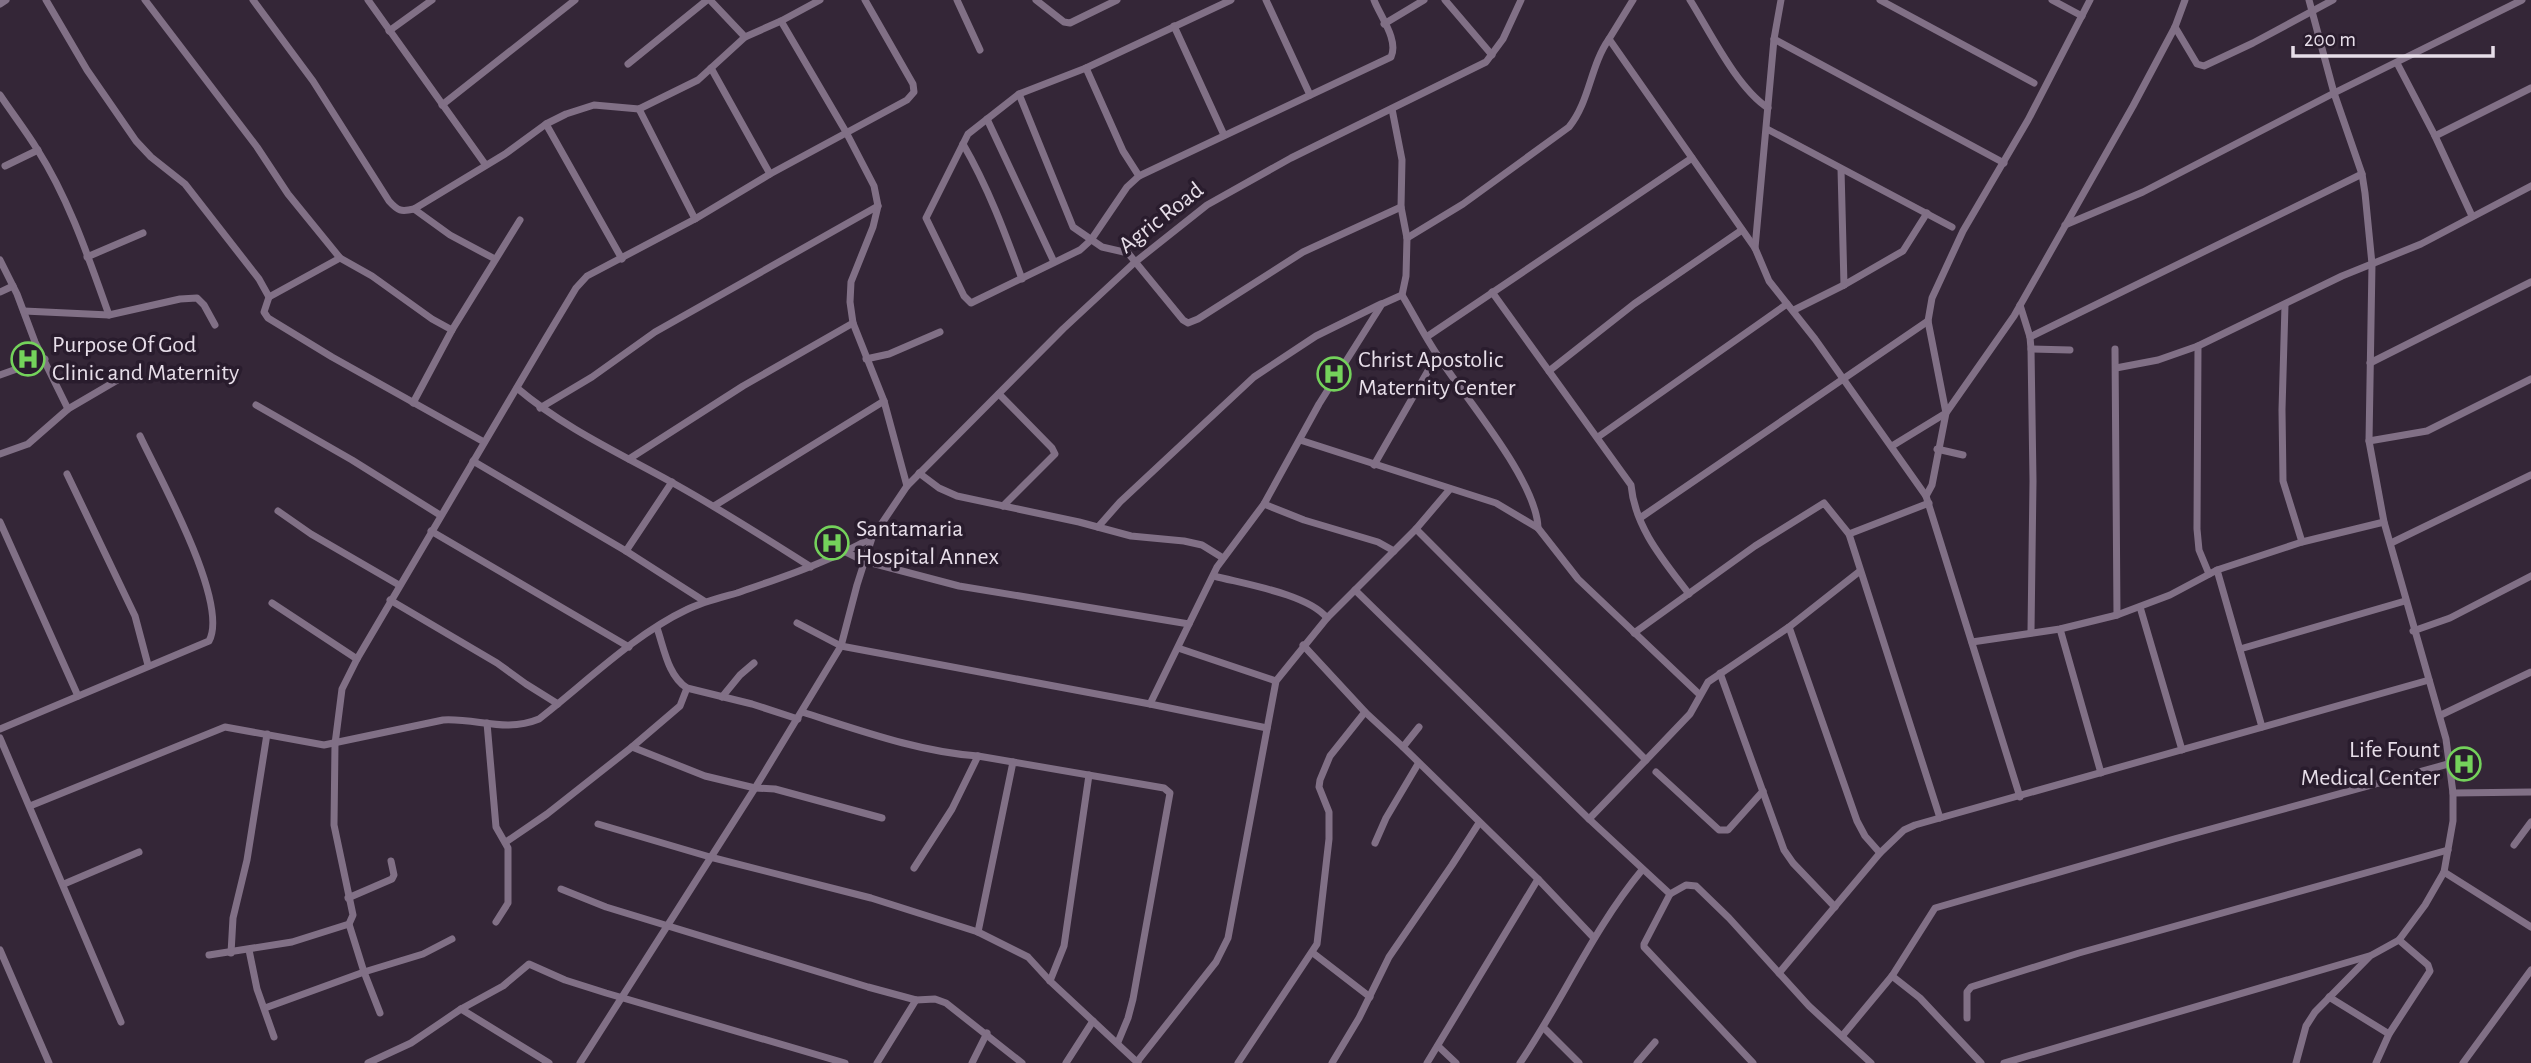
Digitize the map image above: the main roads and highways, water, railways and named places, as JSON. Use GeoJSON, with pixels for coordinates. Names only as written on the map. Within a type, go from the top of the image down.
{"type":"FeatureCollection","features":[{"type":"Feature","properties":{"kind":"place","name":"Purpose Of God Clinic and Maternity"},"geometry":{"type":"Point","coordinates":[28,359]}},
{"type":"Feature","properties":{"kind":"place","name":"Christ Apostolic Maternity Center"},"geometry":{"type":"Point","coordinates":[1334,374]}},
{"type":"Feature","properties":{"kind":"place","name":"Santamaria Hospital Annex"},"geometry":{"type":"Point","coordinates":[832,543]}},
{"type":"Feature","properties":{"kind":"place","name":"Life Fount Medical Center"},"geometry":{"type":"Point","coordinates":[2464,764]}}]}
